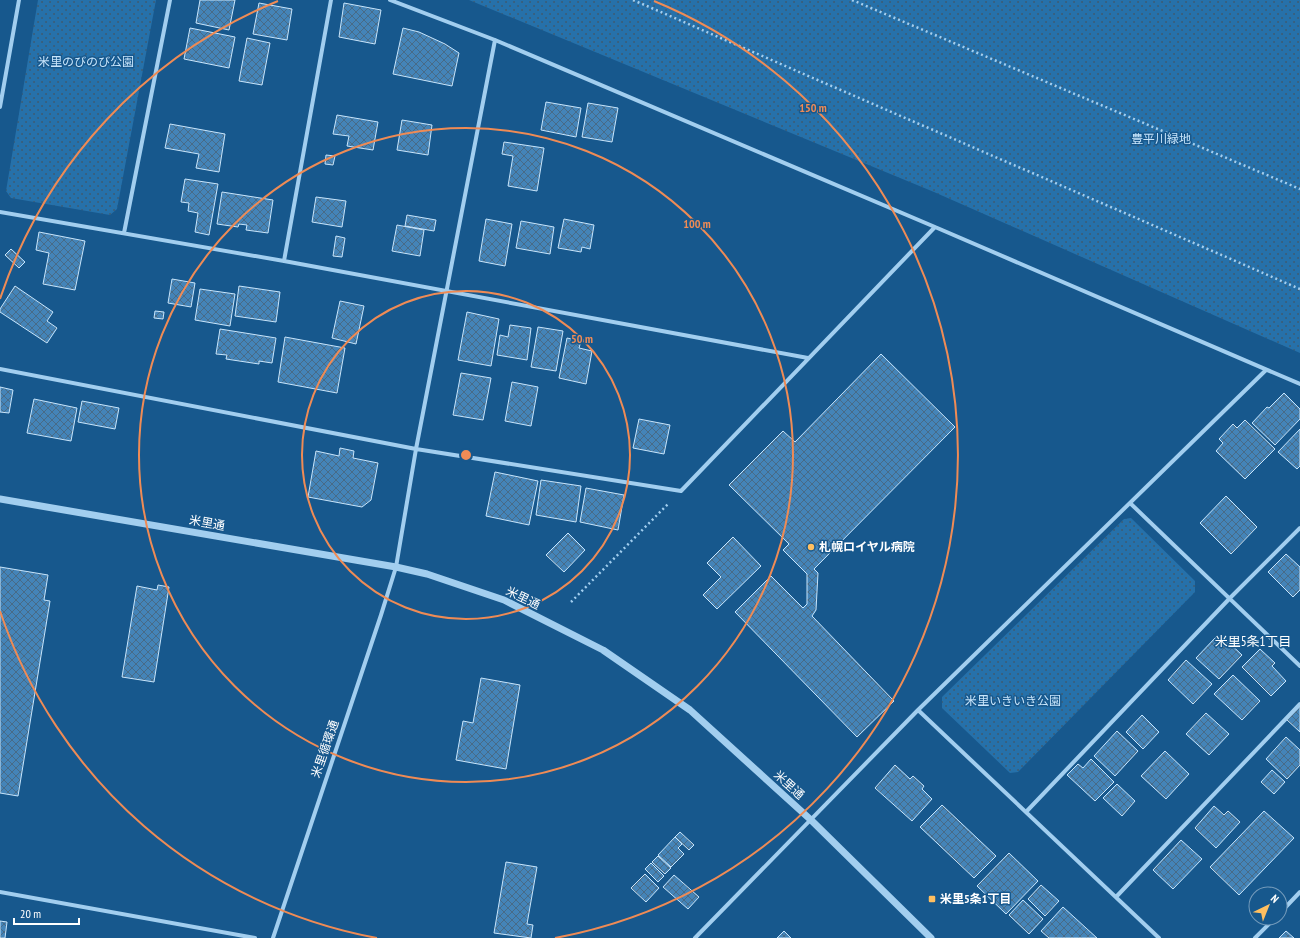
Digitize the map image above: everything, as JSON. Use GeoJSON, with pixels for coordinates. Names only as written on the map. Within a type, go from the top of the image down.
{"type":"FeatureCollection","features":[{"type":"Feature","properties":{"kind":"street"},"geometry":{"type":"LineString","coordinates":[[0,107],[19,0]]}},
{"type":"Feature","properties":{"kind":"street"},"geometry":{"type":"LineString","coordinates":[[124,234],[170,0]]}},
{"type":"Feature","properties":{"kind":"street"},"geometry":{"type":"LineString","coordinates":[[284,261],[331,0]]}},
{"type":"Feature","properties":{"kind":"street"},"geometry":{"type":"LineString","coordinates":[[390,0],[495,40],[1300,384]]}},
{"type":"Feature","properties":{"kind":"street","name":"米里循環通"},"geometry":{"type":"LineString","coordinates":[[273,938],[396,567],[416,448],[495,40]]}},
{"type":"Feature","properties":{"kind":"street"},"geometry":{"type":"LineString","coordinates":[[0,212],[284,261],[808,358]]}},
{"type":"Feature","properties":{"kind":"street"},"geometry":{"type":"LineString","coordinates":[[0,370],[416,448],[681,491],[935,227]]}},
{"type":"Feature","properties":{"kind":"street"},"geometry":{"type":"LineString","coordinates":[[695,938],[918,710],[1266,370]]}},
{"type":"Feature","properties":{"kind":"street","name":"米里通"},"geometry":{"type":"LineString","coordinates":[[0,499],[396,567],[427,574],[504,600],[603,650],[690,710],[811,820],[931,938]]}},
{"type":"Feature","properties":{"kind":"street"},"geometry":{"type":"LineString","coordinates":[[1130,503],[1300,666]]}},
{"type":"Feature","properties":{"kind":"street"},"geometry":{"type":"LineString","coordinates":[[1026,812],[1230,598],[1300,528]]}},
{"type":"Feature","properties":{"kind":"street"},"geometry":{"type":"LineString","coordinates":[[1116,898],[1300,704]]}},
{"type":"Feature","properties":{"kind":"street"},"geometry":{"type":"LineString","coordinates":[[918,710],[1159,938]]}},
{"type":"Feature","properties":{"kind":"street"},"geometry":{"type":"LineString","coordinates":[[0,892],[255,938]]}},
{"type":"Feature","properties":{"kind":"street"},"geometry":{"type":"LineString","coordinates":[[1288,905],[1300,892]]}},
{"type":"Feature","properties":{"kind":"street"},"geometry":{"type":"LineString","coordinates":[[1255,938],[1267,926]]}},
{"type":"Feature","properties":{"kind":"path"},"geometry":{"type":"LineString","coordinates":[[633,0],[1300,289]]}},
{"type":"Feature","properties":{"kind":"path"},"geometry":{"type":"LineString","coordinates":[[852,0],[1300,189]]}},
{"type":"Feature","properties":{"kind":"path"},"geometry":{"type":"LineString","coordinates":[[571,602],[681,491]]}},
{"type":"Feature","properties":{"kind":"green space","name":"米里のびのび公園"},"geometry":{"type":"Polygon","coordinates":[[[38,0],[156,0],[117,209],[110,215],[11,198],[6,191],[38,0]]]}},
{"type":"Feature","properties":{"kind":"green space","name":"豊平川緑地"},"geometry":{"type":"Polygon","coordinates":[[[469,0],[1300,0],[1300,353],[934,192],[469,0]]]}},
{"type":"Feature","properties":{"kind":"green space","name":"米里いきいき公園"},"geometry":{"type":"Polygon","coordinates":[[[1131,518],[1195,581],[1195,592],[1018,772],[1010,773],[942,708],[942,697],[1124,519],[1131,518]]]}},
{"type":"Feature","properties":{"kind":"building"},"geometry":{"type":"Polygon","coordinates":[[[200,0],[235,0],[229,30],[196,23],[200,0]]]}},
{"type":"Feature","properties":{"kind":"building"},"geometry":{"type":"Polygon","coordinates":[[[259,3],[292,9],[287,40],[253,34],[259,3]]]}},
{"type":"Feature","properties":{"kind":"building"},"geometry":{"type":"Polygon","coordinates":[[[344,3],[381,10],[375,44],[339,37],[344,3]]]}},
{"type":"Feature","properties":{"kind":"building"},"geometry":{"type":"Polygon","coordinates":[[[190,28],[235,37],[229,68],[184,59],[190,28]]]}},
{"type":"Feature","properties":{"kind":"building"},"geometry":{"type":"Polygon","coordinates":[[[403,28],[419,32],[445,44],[459,53],[452,86],[393,74],[403,28]]]}},
{"type":"Feature","properties":{"kind":"building"},"geometry":{"type":"Polygon","coordinates":[[[247,38],[270,43],[262,85],[239,81],[247,38]]]}},
{"type":"Feature","properties":{"kind":"building"},"geometry":{"type":"Polygon","coordinates":[[[546,102],[581,108],[576,137],[541,130],[546,102]]]}},
{"type":"Feature","properties":{"kind":"building"},"geometry":{"type":"Polygon","coordinates":[[[588,103],[618,108],[612,142],[582,137],[588,103]]]}},
{"type":"Feature","properties":{"kind":"building"},"geometry":{"type":"Polygon","coordinates":[[[337,115],[378,122],[373,150],[347,146],[349,136],[333,134],[337,115]]]}},
{"type":"Feature","properties":{"kind":"building"},"geometry":{"type":"Polygon","coordinates":[[[402,120],[432,125],[428,155],[397,150],[402,120]]]}},
{"type":"Feature","properties":{"kind":"building"},"geometry":{"type":"Polygon","coordinates":[[[170,124],[225,134],[219,172],[196,168],[199,154],[165,148],[170,124]]]}},
{"type":"Feature","properties":{"kind":"building"},"geometry":{"type":"Polygon","coordinates":[[[504,142],[544,148],[537,191],[508,186],[513,156],[502,154],[504,142]]]}},
{"type":"Feature","properties":{"kind":"building"},"geometry":{"type":"Polygon","coordinates":[[[326,155],[335,156],[333,165],[325,164],[326,155]]]}},
{"type":"Feature","properties":{"kind":"building"},"geometry":{"type":"Polygon","coordinates":[[[185,179],[218,184],[209,235],[195,232],[198,213],[188,211],[189,203],[181,202],[185,179]]]}},
{"type":"Feature","properties":{"kind":"building"},"geometry":{"type":"Polygon","coordinates":[[[222,192],[273,200],[268,233],[246,230],[247,225],[239,224],[238,227],[217,224],[222,192]]]}},
{"type":"Feature","properties":{"kind":"building"},"geometry":{"type":"Polygon","coordinates":[[[316,197],[346,201],[342,227],[312,222],[316,197]]]}},
{"type":"Feature","properties":{"kind":"building"},"geometry":{"type":"Polygon","coordinates":[[[407,215],[436,220],[434,231],[405,226],[407,215]]]}},
{"type":"Feature","properties":{"kind":"building"},"geometry":{"type":"Polygon","coordinates":[[[486,219],[512,224],[505,266],[479,261],[486,219]]]}},
{"type":"Feature","properties":{"kind":"building"},"geometry":{"type":"Polygon","coordinates":[[[564,219],[594,225],[590,249],[582,247],[581,252],[558,248],[564,219]]]}},
{"type":"Feature","properties":{"kind":"building"},"geometry":{"type":"Polygon","coordinates":[[[521,221],[554,227],[550,254],[516,248],[521,221]]]}},
{"type":"Feature","properties":{"kind":"building"},"geometry":{"type":"Polygon","coordinates":[[[397,225],[424,230],[420,256],[392,251],[397,225]]]}},
{"type":"Feature","properties":{"kind":"building"},"geometry":{"type":"Polygon","coordinates":[[[39,232],[85,241],[75,290],[43,284],[49,253],[36,250],[39,232]]]}},
{"type":"Feature","properties":{"kind":"building"},"geometry":{"type":"Polygon","coordinates":[[[336,236],[345,238],[342,257],[333,256],[336,236]]]}},
{"type":"Feature","properties":{"kind":"building"},"geometry":{"type":"Polygon","coordinates":[[[11,249],[25,262],[19,268],[5,255],[11,249]]]}},
{"type":"Feature","properties":{"kind":"building"},"geometry":{"type":"Polygon","coordinates":[[[172,279],[195,283],[191,307],[168,303],[172,279]]]}},
{"type":"Feature","properties":{"kind":"building"},"geometry":{"type":"Polygon","coordinates":[[[15,286],[53,312],[47,321],[57,328],[47,343],[0,312],[0,309],[15,286]]]}},
{"type":"Feature","properties":{"kind":"building"},"geometry":{"type":"Polygon","coordinates":[[[239,286],[280,292],[276,322],[235,316],[239,286]]]}},
{"type":"Feature","properties":{"kind":"building"},"geometry":{"type":"Polygon","coordinates":[[[200,289],[235,294],[230,326],[195,320],[200,289]]]}},
{"type":"Feature","properties":{"kind":"building"},"geometry":{"type":"Polygon","coordinates":[[[340,301],[364,306],[356,344],[332,338],[340,301]]]}},
{"type":"Feature","properties":{"kind":"building"},"geometry":{"type":"Polygon","coordinates":[[[155,311],[164,312],[163,319],[154,318],[155,311]]]}},
{"type":"Feature","properties":{"kind":"building"},"geometry":{"type":"Polygon","coordinates":[[[467,312],[499,319],[491,366],[458,360],[467,312]]]}},
{"type":"Feature","properties":{"kind":"building"},"geometry":{"type":"Polygon","coordinates":[[[510,325],[531,328],[527,360],[497,355],[500,335],[508,337],[510,325]]]}},
{"type":"Feature","properties":{"kind":"building"},"geometry":{"type":"Polygon","coordinates":[[[538,327],[563,331],[556,371],[531,367],[538,327]]]}},
{"type":"Feature","properties":{"kind":"building"},"geometry":{"type":"Polygon","coordinates":[[[220,329],[276,338],[272,363],[259,361],[259,364],[226,359],[227,355],[216,354],[220,329]]]}},
{"type":"Feature","properties":{"kind":"building"},"geometry":{"type":"Polygon","coordinates":[[[285,337],[345,348],[337,393],[278,382],[285,337]]]}},
{"type":"Feature","properties":{"kind":"building"},"geometry":{"type":"Polygon","coordinates":[[[567,338],[581,341],[579,348],[592,351],[586,384],[559,378],[567,338]]]}},
{"type":"Feature","properties":{"kind":"building","name":"札幌ロイヤル病院"},"geometry":{"type":"Polygon","coordinates":[[[881,354],[955,427],[814,569],[818,573],[816,610],[812,616],[894,701],[857,737],[735,612],[771,576],[803,608],[807,604],[807,574],[783,550],[789,544],[729,485],[783,431],[795,442],[881,354]]]}},
{"type":"Feature","properties":{"kind":"building"},"geometry":{"type":"Polygon","coordinates":[[[461,373],[491,378],[483,420],[453,415],[461,373]]]}},
{"type":"Feature","properties":{"kind":"building"},"geometry":{"type":"Polygon","coordinates":[[[512,382],[538,387],[531,426],[505,421],[512,382]]]}},
{"type":"Feature","properties":{"kind":"building"},"geometry":{"type":"Polygon","coordinates":[[[0,387],[13,390],[9,413],[0,412],[0,387]]]}},
{"type":"Feature","properties":{"kind":"building"},"geometry":{"type":"Polygon","coordinates":[[[1284,393],[1300,409],[1300,419],[1275,445],[1252,423],[1267,407],[1269,408],[1284,393]]]}},
{"type":"Feature","properties":{"kind":"building"},"geometry":{"type":"Polygon","coordinates":[[[34,399],[77,408],[71,441],[27,433],[34,399]]]}},
{"type":"Feature","properties":{"kind":"building"},"geometry":{"type":"Polygon","coordinates":[[[82,401],[119,408],[115,429],[78,422],[82,401]]]}},
{"type":"Feature","properties":{"kind":"building"},"geometry":{"type":"Polygon","coordinates":[[[639,419],[670,425],[664,454],[633,448],[639,419]]]}},
{"type":"Feature","properties":{"kind":"building"},"geometry":{"type":"Polygon","coordinates":[[[1245,420],[1275,449],[1245,479],[1216,451],[1223,443],[1219,439],[1233,424],[1237,428],[1245,420]]]}},
{"type":"Feature","properties":{"kind":"building"},"geometry":{"type":"Polygon","coordinates":[[[1300,429],[1300,466],[1297,469],[1278,452],[1300,429]]]}},
{"type":"Feature","properties":{"kind":"building"},"geometry":{"type":"Polygon","coordinates":[[[340,448],[354,451],[353,458],[378,463],[371,500],[362,507],[308,497],[316,451],[339,456],[340,448]]]}},
{"type":"Feature","properties":{"kind":"building"},"geometry":{"type":"Polygon","coordinates":[[[495,472],[538,481],[529,525],[486,516],[495,472]]]}},
{"type":"Feature","properties":{"kind":"building"},"geometry":{"type":"Polygon","coordinates":[[[541,480],[581,486],[576,522],[536,515],[541,480]]]}},
{"type":"Feature","properties":{"kind":"building"},"geometry":{"type":"Polygon","coordinates":[[[586,488],[624,495],[618,530],[580,522],[586,488]]]}},
{"type":"Feature","properties":{"kind":"building"},"geometry":{"type":"Polygon","coordinates":[[[1226,496],[1257,527],[1231,554],[1200,523],[1226,496]]]}},
{"type":"Feature","properties":{"kind":"building"},"geometry":{"type":"Polygon","coordinates":[[[568,533],[585,550],[564,572],[546,555],[568,533]]]}},
{"type":"Feature","properties":{"kind":"building"},"geometry":{"type":"Polygon","coordinates":[[[733,537],[761,566],[717,609],[703,595],[721,577],[707,563],[733,537]]]}},
{"type":"Feature","properties":{"kind":"building"},"geometry":{"type":"Polygon","coordinates":[[[1286,554],[1300,567],[1300,590],[1293,597],[1268,572],[1286,554]]]}},
{"type":"Feature","properties":{"kind":"building"},"geometry":{"type":"Polygon","coordinates":[[[0,567],[48,575],[44,600],[50,601],[18,796],[0,793],[0,567]]]}},
{"type":"Feature","properties":{"kind":"building"},"geometry":{"type":"Polygon","coordinates":[[[158,585],[169,587],[154,682],[122,677],[137,586],[157,590],[158,585]]]}},
{"type":"Feature","properties":{"kind":"building"},"geometry":{"type":"Polygon","coordinates":[[[1216,637],[1223,637],[1242,655],[1219,679],[1196,658],[1216,637]]]}},
{"type":"Feature","properties":{"kind":"building"},"geometry":{"type":"Polygon","coordinates":[[[1260,649],[1275,663],[1272,666],[1286,681],[1271,696],[1242,667],[1260,649]]]}},
{"type":"Feature","properties":{"kind":"building"},"geometry":{"type":"Polygon","coordinates":[[[1186,660],[1212,684],[1193,704],[1168,680],[1186,660]]]}},
{"type":"Feature","properties":{"kind":"building"},"geometry":{"type":"Polygon","coordinates":[[[1233,675],[1260,701],[1242,720],[1214,694],[1233,675]]]}},
{"type":"Feature","properties":{"kind":"building"},"geometry":{"type":"Polygon","coordinates":[[[481,678],[520,685],[506,769],[456,760],[463,721],[473,723],[481,678]]]}},
{"type":"Feature","properties":{"kind":"building"},"geometry":{"type":"Polygon","coordinates":[[[1300,705],[1300,732],[1286,719],[1300,705]]]}},
{"type":"Feature","properties":{"kind":"building"},"geometry":{"type":"Polygon","coordinates":[[[1206,713],[1229,734],[1209,755],[1186,734],[1206,713]]]}},
{"type":"Feature","properties":{"kind":"building"},"geometry":{"type":"Polygon","coordinates":[[[1142,715],[1159,732],[1143,749],[1126,732],[1142,715]]]}},
{"type":"Feature","properties":{"kind":"building"},"geometry":{"type":"Polygon","coordinates":[[[1117,731],[1138,751],[1115,776],[1094,756],[1117,731]]]}},
{"type":"Feature","properties":{"kind":"building"},"geometry":{"type":"Polygon","coordinates":[[[1286,737],[1300,750],[1300,765],[1287,779],[1266,759],[1286,737]]]}},
{"type":"Feature","properties":{"kind":"building"},"geometry":{"type":"Polygon","coordinates":[[[1165,751],[1189,774],[1166,799],[1141,776],[1165,751]]]}},
{"type":"Feature","properties":{"kind":"building"},"geometry":{"type":"Polygon","coordinates":[[[1091,759],[1114,782],[1095,801],[1067,775],[1078,764],[1083,768],[1091,759]]]}},
{"type":"Feature","properties":{"kind":"building"},"geometry":{"type":"Polygon","coordinates":[[[895,765],[910,779],[913,776],[924,786],[922,789],[932,799],[912,821],[875,788],[895,765]]]}},
{"type":"Feature","properties":{"kind":"building"},"geometry":{"type":"Polygon","coordinates":[[[1272,770],[1285,782],[1274,794],[1261,782],[1272,770]]]}},
{"type":"Feature","properties":{"kind":"building"},"geometry":{"type":"Polygon","coordinates":[[[1117,784],[1135,801],[1122,816],[1103,798],[1117,784]]]}},
{"type":"Feature","properties":{"kind":"building"},"geometry":{"type":"Polygon","coordinates":[[[942,805],[996,856],[974,878],[920,827],[942,805]]]}},
{"type":"Feature","properties":{"kind":"building"},"geometry":{"type":"Polygon","coordinates":[[[1214,806],[1224,815],[1228,811],[1240,822],[1216,848],[1195,828],[1214,806]]]}},
{"type":"Feature","properties":{"kind":"building"},"geometry":{"type":"Polygon","coordinates":[[[1264,811],[1294,838],[1239,895],[1210,867],[1264,811]]]}},
{"type":"Feature","properties":{"kind":"building"},"geometry":{"type":"Polygon","coordinates":[[[680,832],[694,845],[689,850],[675,837],[680,832]]]}},
{"type":"Feature","properties":{"kind":"building"},"geometry":{"type":"Polygon","coordinates":[[[675,837],[682,844],[678,848],[684,854],[671,867],[658,855],[675,837]]]}},
{"type":"Feature","properties":{"kind":"building"},"geometry":{"type":"Polygon","coordinates":[[[1181,840],[1202,859],[1173,889],[1153,870],[1181,840]]]}},
{"type":"Feature","properties":{"kind":"building"},"geometry":{"type":"Polygon","coordinates":[[[1009,853],[1038,881],[1006,914],[977,886],[1009,853]]]}},
{"type":"Feature","properties":{"kind":"building"},"geometry":{"type":"Polygon","coordinates":[[[658,856],[671,868],[665,874],[652,862],[658,856]]]}},
{"type":"Feature","properties":{"kind":"building"},"geometry":{"type":"Polygon","coordinates":[[[506,862],[537,867],[527,924],[533,925],[531,938],[494,933],[506,862]]]}},
{"type":"Feature","properties":{"kind":"building"},"geometry":{"type":"Polygon","coordinates":[[[651,863],[664,876],[658,882],[645,869],[651,863]]]}},
{"type":"Feature","properties":{"kind":"building"},"geometry":{"type":"Polygon","coordinates":[[[645,874],[659,888],[646,902],[631,888],[645,874]]]}},
{"type":"Feature","properties":{"kind":"building"},"geometry":{"type":"Polygon","coordinates":[[[674,875],[699,897],[688,909],[663,887],[674,875]]]}},
{"type":"Feature","properties":{"kind":"building"},"geometry":{"type":"Polygon","coordinates":[[[1041,885],[1059,901],[1045,916],[1028,899],[1041,885]]]}},
{"type":"Feature","properties":{"kind":"building"},"geometry":{"type":"Polygon","coordinates":[[[1023,900],[1043,919],[1029,934],[1009,915],[1023,900]]]}},
{"type":"Feature","properties":{"kind":"building"},"geometry":{"type":"Polygon","coordinates":[[[1063,907],[1097,938],[1049,938],[1041,931],[1063,907]]]}},
{"type":"Feature","properties":{"kind":"building"},"geometry":{"type":"Polygon","coordinates":[[[0,921],[7,922],[5,938],[0,938],[0,921]]]}},
{"type":"Feature","properties":{"kind":"building"},"geometry":{"type":"Polygon","coordinates":[[[784,931],[791,938],[777,938],[784,931]]]}},
{"type":"Feature","properties":{"kind":"building"},"geometry":{"type":"Polygon","coordinates":[[[1286,931],[1294,938],[1279,938],[1286,931]]]}},
{"type":"Feature","properties":{"kind":"place","name":"札幌ロイヤル病院"},"geometry":{"type":"Point","coordinates":[811,547]}},
{"type":"Feature","properties":{"kind":"place","name":"米里5条1丁目"},"geometry":{"type":"Point","coordinates":[932,899]}},
{"type":"Feature","properties":{"kind":"district","name":"米里5条1丁目"},"geometry":{"type":"Point","coordinates":[1253,641]}}]}
